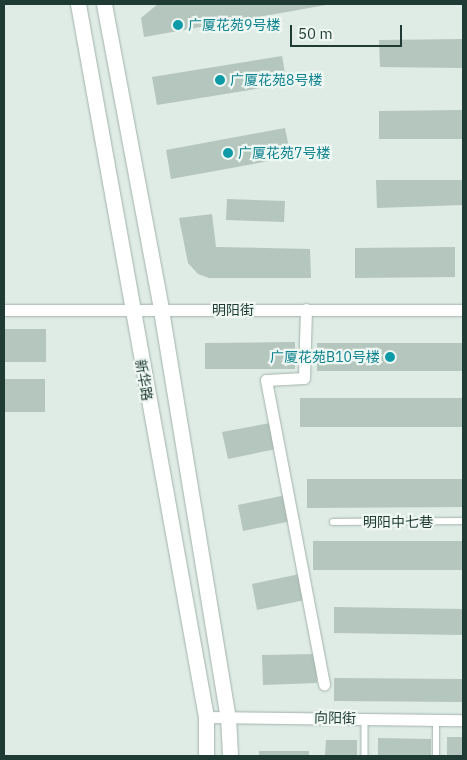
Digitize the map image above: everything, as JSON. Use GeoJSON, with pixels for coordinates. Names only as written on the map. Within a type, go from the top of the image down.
{"type":"FeatureCollection","features":[{"type":"Feature","properties":{"kind":"street","name":"新华路"},"geometry":{"type":"LineString","coordinates":[[78,4],[206,717],[206,756]]}},
{"type":"Feature","properties":{"kind":"street","name":"新华路"},"geometry":{"type":"LineString","coordinates":[[104,4],[161,310],[228,717],[230,756]]}},
{"type":"Feature","properties":{"kind":"street"},"geometry":{"type":"LineString","coordinates":[[306,309],[304,378],[266,380],[324,685]]}},
{"type":"Feature","properties":{"kind":"street","name":"明阳街"},"geometry":{"type":"LineString","coordinates":[[4,310],[463,310]]}},
{"type":"Feature","properties":{"kind":"street","name":"向阳街"},"geometry":{"type":"LineString","coordinates":[[206,717],[463,720]]}},
{"type":"Feature","properties":{"kind":"lane","name":"明阳中七巷"},"geometry":{"type":"LineString","coordinates":[[333,522],[463,521]]}},
{"type":"Feature","properties":{"kind":"lane"},"geometry":{"type":"LineString","coordinates":[[365,719],[365,756]]}},
{"type":"Feature","properties":{"kind":"lane"},"geometry":{"type":"LineString","coordinates":[[436,720],[436,756]]}},
{"type":"Feature","properties":{"kind":"building","name":"广厦花苑9号楼"},"geometry":{"type":"Polygon","coordinates":[[[158,4],[326,5],[144,37],[141,18],[158,4]]]}},
{"type":"Feature","properties":{"kind":"building"},"geometry":{"type":"Polygon","coordinates":[[[463,39],[463,68],[380,67],[379,40],[463,39]]]}},
{"type":"Feature","properties":{"kind":"building","name":"广厦花苑8号楼"},"geometry":{"type":"Polygon","coordinates":[[[282,56],[287,84],[157,105],[152,77],[282,56]]]}},
{"type":"Feature","properties":{"kind":"building"},"geometry":{"type":"Polygon","coordinates":[[[463,110],[463,139],[379,139],[379,111],[463,110]]]}},
{"type":"Feature","properties":{"kind":"building","name":"广厦花苑7号楼"},"geometry":{"type":"Polygon","coordinates":[[[285,128],[291,157],[171,179],[166,150],[285,128]]]}},
{"type":"Feature","properties":{"kind":"building"},"geometry":{"type":"Polygon","coordinates":[[[376,180],[463,180],[463,205],[377,208],[376,180]]]}},
{"type":"Feature","properties":{"kind":"building"},"geometry":{"type":"Polygon","coordinates":[[[227,199],[285,201],[284,222],[226,220],[227,199]]]}},
{"type":"Feature","properties":{"kind":"building"},"geometry":{"type":"Polygon","coordinates":[[[212,214],[216,247],[310,249],[311,278],[209,278],[198,274],[188,263],[179,218],[212,214]]]}},
{"type":"Feature","properties":{"kind":"building"},"geometry":{"type":"Polygon","coordinates":[[[455,247],[455,277],[355,278],[355,248],[455,247]]]}},
{"type":"Feature","properties":{"kind":"building"},"geometry":{"type":"Polygon","coordinates":[[[4,329],[46,329],[46,362],[4,362],[4,329]]]}},
{"type":"Feature","properties":{"kind":"building"},"geometry":{"type":"Polygon","coordinates":[[[295,342],[295,369],[205,369],[205,343],[295,342]]]}},
{"type":"Feature","properties":{"kind":"building","name":"广厦花苑B10号楼"},"geometry":{"type":"Polygon","coordinates":[[[317,343],[463,343],[463,371],[317,371],[317,343]]]}},
{"type":"Feature","properties":{"kind":"building"},"geometry":{"type":"Polygon","coordinates":[[[4,379],[45,379],[45,412],[4,412],[4,379]]]}},
{"type":"Feature","properties":{"kind":"building"},"geometry":{"type":"Polygon","coordinates":[[[300,398],[463,398],[463,427],[300,427],[300,398]]]}},
{"type":"Feature","properties":{"kind":"building"},"geometry":{"type":"Polygon","coordinates":[[[270,423],[276,449],[228,459],[222,432],[270,423]]]}},
{"type":"Feature","properties":{"kind":"building"},"geometry":{"type":"Polygon","coordinates":[[[307,479],[463,479],[463,507],[307,508],[307,479]]]}},
{"type":"Feature","properties":{"kind":"building"},"geometry":{"type":"Polygon","coordinates":[[[286,495],[291,521],[243,531],[238,505],[286,495]]]}},
{"type":"Feature","properties":{"kind":"building"},"geometry":{"type":"Polygon","coordinates":[[[313,541],[463,541],[463,570],[313,570],[313,541]]]}},
{"type":"Feature","properties":{"kind":"building"},"geometry":{"type":"Polygon","coordinates":[[[300,574],[305,600],[257,610],[252,584],[300,574]]]}},
{"type":"Feature","properties":{"kind":"building"},"geometry":{"type":"Polygon","coordinates":[[[334,607],[463,609],[463,635],[334,633],[334,607]]]}},
{"type":"Feature","properties":{"kind":"building"},"geometry":{"type":"Polygon","coordinates":[[[316,654],[317,683],[263,685],[262,655],[316,654]]]}},
{"type":"Feature","properties":{"kind":"building"},"geometry":{"type":"Polygon","coordinates":[[[334,678],[463,679],[463,702],[334,701],[334,678]]]}},
{"type":"Feature","properties":{"kind":"building"},"geometry":{"type":"Polygon","coordinates":[[[447,737],[463,737],[463,756],[447,756],[447,737]]]}},
{"type":"Feature","properties":{"kind":"building"},"geometry":{"type":"Polygon","coordinates":[[[378,738],[431,739],[431,756],[378,756],[378,738]]]}},
{"type":"Feature","properties":{"kind":"building"},"geometry":{"type":"Polygon","coordinates":[[[326,740],[357,740],[357,756],[325,756],[326,740]]]}},
{"type":"Feature","properties":{"kind":"building"},"geometry":{"type":"Polygon","coordinates":[[[259,751],[309,751],[309,756],[259,756],[259,751]]]}},
{"type":"Feature","properties":{"kind":"place","name":"广厦花苑9号楼"},"geometry":{"type":"Point","coordinates":[178,25]}},
{"type":"Feature","properties":{"kind":"place","name":"广厦花苑8号楼"},"geometry":{"type":"Point","coordinates":[220,80]}},
{"type":"Feature","properties":{"kind":"place","name":"广厦花苑7号楼"},"geometry":{"type":"Point","coordinates":[228,153]}},
{"type":"Feature","properties":{"kind":"place","name":"广厦花苑B10号楼"},"geometry":{"type":"Point","coordinates":[390,357]}}]}
